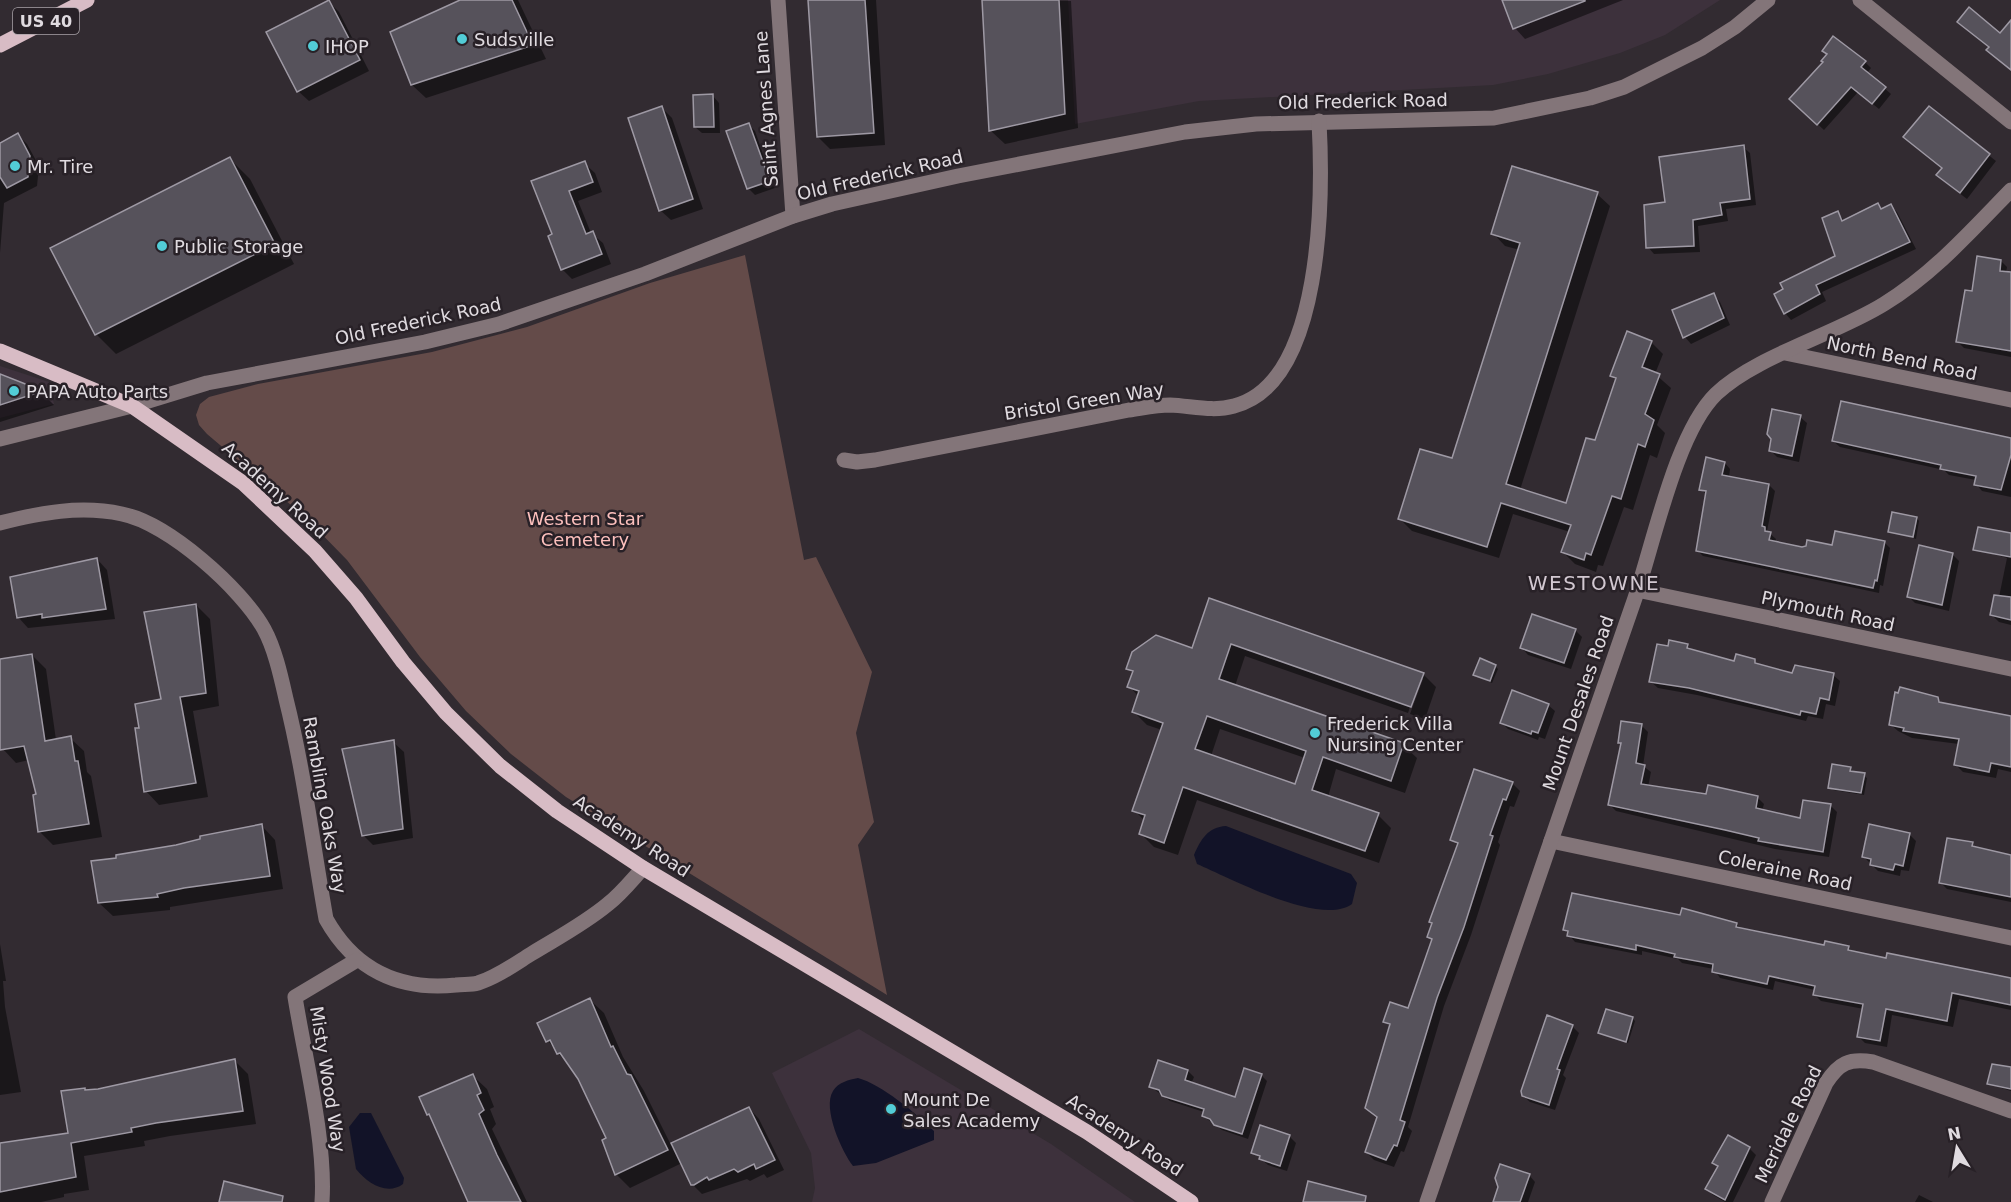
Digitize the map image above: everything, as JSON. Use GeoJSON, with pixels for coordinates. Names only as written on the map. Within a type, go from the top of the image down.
{"type":"FeatureCollection","features":[{"type":"Feature","properties":{"kind":"main road","name":"US 40"},"geometry":{"type":"LineString","coordinates":[[2,44],[87,0]]}},
{"type":"Feature","properties":{"kind":"main road","name":"Academy Road"},"geometry":{"type":"LineString","coordinates":[[0,351],[132,406],[204,454],[277,514],[356,598],[446,713],[500,766],[557,811],[643,868],[1087,1132],[1191,1202]]}},
{"type":"Feature","properties":{"kind":"street","name":"Saint Agnes Lane"},"geometry":{"type":"LineString","coordinates":[[778,0],[794,216]]}},
{"type":"Feature","properties":{"kind":"street","name":"Old Frederick Road"},"geometry":{"type":"LineString","coordinates":[[0,439],[132,406],[207,383],[425,342],[499,324],[645,274],[794,216],[832,204],[1119,143],[1256,124],[1494,118],[1590,98],[1624,87],[1702,48],[1735,27],[1768,0]]}},
{"type":"Feature","properties":{"kind":"street"},"geometry":{"type":"LineString","coordinates":[[1860,0],[2011,122]]}},
{"type":"Feature","properties":{"kind":"street","name":"Bristol Green Way"},"geometry":{"type":"LineString","coordinates":[[844,460],[857,462],[875,460],[1130,410],[1168,405],[1219,409],[1236,406],[1255,397],[1273,381],[1286,364],[1296,346],[1304,317],[1320,200],[1319,121]]}},
{"type":"Feature","properties":{"kind":"street","name":"Mount Desales Road"},"geometry":{"type":"LineString","coordinates":[[1427,1202],[1637,590],[1685,440],[1702,411],[1718,392],[1749,371],[1884,304],[1949,254],[2011,189]]}},
{"type":"Feature","properties":{"kind":"street","name":"North Bend Road"},"geometry":{"type":"LineString","coordinates":[[1785,353],[2011,400]]}},
{"type":"Feature","properties":{"kind":"street","name":"Rambling Oaks Way"},"geometry":{"type":"LineString","coordinates":[[0,523],[45,512],[87,510],[124,514],[158,530],[195,554],[236,589],[265,630],[282,682],[294,732],[326,919],[337,939],[357,960],[397,981],[425,987],[478,983],[507,969],[586,921],[610,903],[643,868]]}},
{"type":"Feature","properties":{"kind":"street","name":"Plymouth Road"},"geometry":{"type":"LineString","coordinates":[[1637,590],[2011,669]]}},
{"type":"Feature","properties":{"kind":"street","name":"Coleraine Road"},"geometry":{"type":"LineString","coordinates":[[1551,841],[2011,938]]}},
{"type":"Feature","properties":{"kind":"street","name":"Misty Wood Way"},"geometry":{"type":"LineString","coordinates":[[322,1202],[323,1180],[320,1153],[295,997],[357,960]]}},
{"type":"Feature","properties":{"kind":"street","name":"Meridale Road"},"geometry":{"type":"LineString","coordinates":[[1772,1202],[1826,1083],[1834,1071],[1845,1062],[1858,1059],[1873,1062],[2011,1111]]}},
{"type":"Feature","properties":{"kind":"shaded area"},"geometry":{"type":"Polygon","coordinates":[[[1068,0],[1720,0],[1665,35],[1620,53],[1548,74],[1493,85],[1199,101],[1075,124],[1068,0]]]}},
{"type":"Feature","properties":{"kind":"shaded area"},"geometry":{"type":"Polygon","coordinates":[[[0,366],[49,382],[54,404],[0,418],[0,366]]]}},
{"type":"Feature","properties":{"kind":"shaded area","name":"Mount De Sales Academy"},"geometry":{"type":"Polygon","coordinates":[[[859,1029],[1051,1144],[1135,1202],[812,1202],[815,1188],[811,1153],[772,1073],[859,1029]]]}},
{"type":"Feature","properties":{"kind":"green space","name":"Western Star Cemetery"},"geometry":{"type":"Polygon","coordinates":[[[745,255],[804,560],[816,557],[872,672],[856,733],[874,822],[858,845],[887,995],[566,797],[511,754],[466,711],[420,657],[347,560],[304,516],[207,434],[199,425],[196,415],[200,404],[209,397],[258,384],[432,352],[527,327],[650,283],[745,255]]]}},
{"type":"Feature","properties":{"kind":"water"},"geometry":{"type":"Polygon","coordinates":[[[1226,826],[1351,874],[1357,883],[1352,904],[1338,909],[1319,909],[1298,905],[1252,889],[1197,864],[1194,855],[1202,839],[1210,831],[1226,826]]]}},
{"type":"Feature","properties":{"kind":"water"},"geometry":{"type":"Polygon","coordinates":[[[858,1078],[877,1086],[909,1108],[934,1131],[934,1140],[876,1163],[853,1166],[835,1130],[830,1099],[838,1085],[858,1078]]]}},
{"type":"Feature","properties":{"kind":"water"},"geometry":{"type":"Polygon","coordinates":[[[360,1113],[371,1113],[404,1178],[403,1184],[390,1189],[384,1188],[371,1183],[356,1169],[349,1127],[360,1113]]]}},
{"type":"Feature","properties":{"kind":"building","name":"IHOP"},"geometry":{"type":"Polygon","coordinates":[[[329,0],[360,60],[297,92],[266,32],[329,0]]]}},
{"type":"Feature","properties":{"kind":"building","name":"Sudsville"},"geometry":{"type":"Polygon","coordinates":[[[460,0],[512,0],[533,45],[411,85],[390,32],[460,0]]]}},
{"type":"Feature","properties":{"kind":"building"},"geometry":{"type":"Polygon","coordinates":[[[808,0],[865,0],[874,133],[817,137],[808,0]]]}},
{"type":"Feature","properties":{"kind":"building"},"geometry":{"type":"Polygon","coordinates":[[[982,0],[1059,0],[1065,114],[989,131],[982,0]]]}},
{"type":"Feature","properties":{"kind":"building"},"geometry":{"type":"Polygon","coordinates":[[[1502,0],[1585,0],[1585,1],[1513,29],[1502,0]]]}},
{"type":"Feature","properties":{"kind":"building"},"geometry":{"type":"Polygon","coordinates":[[[1969,7],[2000,33],[2011,20],[2011,70],[1986,50],[1989,47],[1957,22],[1969,7]]]}},
{"type":"Feature","properties":{"kind":"building"},"geometry":{"type":"Polygon","coordinates":[[[1833,36],[1866,61],[1861,67],[1886,87],[1872,104],[1851,87],[1817,125],[1789,99],[1823,62],[1821,61],[1827,54],[1822,51],[1833,36]]]}},
{"type":"Feature","properties":{"kind":"building"},"geometry":{"type":"Polygon","coordinates":[[[713,94],[714,127],[694,127],[693,95],[713,94]]]}},
{"type":"Feature","properties":{"kind":"building"},"geometry":{"type":"Polygon","coordinates":[[[662,106],[693,199],[659,211],[628,118],[662,106]]]}},
{"type":"Feature","properties":{"kind":"building"},"geometry":{"type":"Polygon","coordinates":[[[1929,106],[1990,154],[1960,193],[1936,175],[1942,168],[1903,137],[1929,106]]]}},
{"type":"Feature","properties":{"kind":"building"},"geometry":{"type":"Polygon","coordinates":[[[749,123],[770,181],[747,189],[726,131],[749,123]]]}},
{"type":"Feature","properties":{"kind":"building","name":"Mr. Tire"},"geometry":{"type":"Polygon","coordinates":[[[18,133],[30,156],[28,177],[7,188],[0,177],[0,143],[18,133]]]}},
{"type":"Feature","properties":{"kind":"building"},"geometry":{"type":"Polygon","coordinates":[[[1744,145],[1750,199],[1720,203],[1722,215],[1693,220],[1694,246],[1646,248],[1644,205],[1665,202],[1659,157],[1744,145]]]}},
{"type":"Feature","properties":{"kind":"building","name":"Public Storage"},"geometry":{"type":"Polygon","coordinates":[[[230,157],[275,244],[95,335],[50,248],[230,157]]]}},
{"type":"Feature","properties":{"kind":"building"},"geometry":{"type":"Polygon","coordinates":[[[585,161],[593,182],[569,191],[586,234],[593,231],[602,254],[561,270],[548,236],[552,234],[531,181],[585,161]]]}},
{"type":"Feature","properties":{"kind":"building"},"geometry":{"type":"Polygon","coordinates":[[[1512,166],[1598,192],[1506,484],[1566,503],[1586,438],[1595,440],[1616,378],[1610,376],[1627,331],[1652,341],[1642,367],[1660,374],[1645,414],[1654,420],[1645,447],[1638,444],[1621,499],[1612,496],[1591,555],[1586,553],[1584,560],[1561,552],[1571,525],[1501,503],[1487,547],[1398,519],[1420,449],[1452,458],[1520,243],[1491,234],[1512,166]]]}},
{"type":"Feature","properties":{"kind":"building"},"geometry":{"type":"Polygon","coordinates":[[[1878,203],[1881,209],[1891,204],[1910,242],[1816,285],[1820,294],[1784,314],[1774,294],[1783,289],[1780,283],[1835,256],[1822,218],[1838,211],[1842,221],[1878,203]]]}},
{"type":"Feature","properties":{"kind":"building"},"geometry":{"type":"Polygon","coordinates":[[[1977,256],[2001,260],[2000,271],[2011,272],[2011,351],[1956,342],[1965,290],[1972,291],[1977,256]]]}},
{"type":"Feature","properties":{"kind":"building"},"geometry":{"type":"Polygon","coordinates":[[[1714,293],[1724,318],[1683,338],[1672,310],[1714,293]]]}},
{"type":"Feature","properties":{"kind":"building","name":"PAPA Auto Parts"},"geometry":{"type":"Polygon","coordinates":[[[0,374],[43,391],[0,405],[0,374]]]}},
{"type":"Feature","properties":{"kind":"building"},"geometry":{"type":"Polygon","coordinates":[[[1841,401],[2011,438],[2011,455],[2001,490],[1974,485],[1976,476],[1940,469],[1941,465],[1832,441],[1841,401]]]}},
{"type":"Feature","properties":{"kind":"building"},"geometry":{"type":"Polygon","coordinates":[[[1772,409],[1801,415],[1792,456],[1769,451],[1771,439],[1767,434],[1772,409]]]}},
{"type":"Feature","properties":{"kind":"building"},"geometry":{"type":"Polygon","coordinates":[[[1706,457],[1725,462],[1722,475],[1769,484],[1762,526],[1765,527],[1765,531],[1771,532],[1769,540],[1802,547],[1806,546],[1807,540],[1832,545],[1835,531],[1885,541],[1877,581],[1875,580],[1873,588],[1696,551],[1706,491],[1699,490],[1706,457]]]}},
{"type":"Feature","properties":{"kind":"building"},"geometry":{"type":"Polygon","coordinates":[[[1892,512],[1917,517],[1913,537],[1888,532],[1892,512]]]}},
{"type":"Feature","properties":{"kind":"building"},"geometry":{"type":"Polygon","coordinates":[[[1978,527],[2011,533],[2011,557],[1973,550],[1978,527]]]}},
{"type":"Feature","properties":{"kind":"building"},"geometry":{"type":"Polygon","coordinates":[[[1919,545],[1953,553],[1942,605],[1907,597],[1919,545]]]}},
{"type":"Feature","properties":{"kind":"building"},"geometry":{"type":"Polygon","coordinates":[[[97,558],[106,609],[42,618],[42,614],[17,618],[10,577],[97,558]]]}},
{"type":"Feature","properties":{"kind":"building"},"geometry":{"type":"Polygon","coordinates":[[[1994,595],[2011,597],[2011,620],[1990,615],[1994,595]]]}},
{"type":"Feature","properties":{"kind":"building","name":"Frederick Villa Nursing Center"},"geometry":{"type":"Polygon","coordinates":[[[1209,598],[1424,673],[1411,707],[1231,644],[1219,679],[1404,743],[1391,781],[1323,757],[1312,790],[1379,813],[1365,851],[1183,787],[1164,843],[1139,834],[1145,815],[1132,811],[1163,723],[1132,712],[1139,691],[1127,687],[1133,671],[1126,669],[1132,652],[1156,635],[1192,648],[1209,598]],[[1207,716],[1195,749],[1295,784],[1306,751],[1207,716]]]}},
{"type":"Feature","properties":{"kind":"building"},"geometry":{"type":"Polygon","coordinates":[[[196,604],[206,693],[180,697],[196,783],[144,792],[135,728],[139,728],[135,704],[161,699],[144,612],[196,604]]]}},
{"type":"Feature","properties":{"kind":"building"},"geometry":{"type":"Polygon","coordinates":[[[1532,614],[1576,629],[1564,663],[1520,648],[1532,614]]]}},
{"type":"Feature","properties":{"kind":"building"},"geometry":{"type":"Polygon","coordinates":[[[1669,640],[1688,644],[1687,648],[1734,661],[1736,654],[1755,659],[1755,663],[1792,673],[1795,665],[1834,673],[1829,700],[1820,698],[1816,714],[1801,711],[1800,715],[1689,688],[1649,682],[1657,644],[1668,646],[1669,640]]]}},
{"type":"Feature","properties":{"kind":"building"},"geometry":{"type":"Polygon","coordinates":[[[32,654],[45,741],[71,736],[75,761],[78,761],[89,824],[38,832],[33,795],[36,794],[24,746],[0,750],[0,659],[32,654]]]}},
{"type":"Feature","properties":{"kind":"building"},"geometry":{"type":"Polygon","coordinates":[[[1480,658],[1496,665],[1490,681],[1473,675],[1480,658]]]}},
{"type":"Feature","properties":{"kind":"building"},"geometry":{"type":"Polygon","coordinates":[[[1900,687],[1938,697],[1939,702],[2011,716],[2011,767],[1991,763],[1989,772],[1954,765],[1959,739],[1903,731],[1904,728],[1889,725],[1895,692],[1898,693],[1900,687]]]}},
{"type":"Feature","properties":{"kind":"building"},"geometry":{"type":"Polygon","coordinates":[[[1512,690],[1549,704],[1538,733],[1532,731],[1531,734],[1500,723],[1512,690]]]}},
{"type":"Feature","properties":{"kind":"building"},"geometry":{"type":"Polygon","coordinates":[[[1621,721],[1642,724],[1636,763],[1645,765],[1641,784],[1706,794],[1708,785],[1758,796],[1756,808],[1800,818],[1803,800],[1831,804],[1823,852],[1758,841],[1759,838],[1608,805],[1621,743],[1618,743],[1621,721]]]}},
{"type":"Feature","properties":{"kind":"building"},"geometry":{"type":"Polygon","coordinates":[[[394,740],[403,829],[362,836],[342,749],[394,740]]]}},
{"type":"Feature","properties":{"kind":"building"},"geometry":{"type":"Polygon","coordinates":[[[1832,764],[1851,767],[1850,771],[1865,773],[1861,793],[1828,788],[1832,764]]]}},
{"type":"Feature","properties":{"kind":"building"},"geometry":{"type":"Polygon","coordinates":[[[1474,769],[1513,782],[1506,800],[1503,799],[1490,835],[1493,836],[1464,927],[1437,998],[1400,1120],[1405,1122],[1397,1146],[1394,1145],[1386,1160],[1365,1152],[1377,1117],[1365,1108],[1390,1024],[1383,1022],[1390,1002],[1408,1008],[1432,939],[1427,937],[1432,923],[1429,922],[1458,843],[1450,840],[1474,769]]]}},
{"type":"Feature","properties":{"kind":"building"},"geometry":{"type":"Polygon","coordinates":[[[262,824],[270,876],[184,888],[157,894],[158,897],[98,903],[91,861],[116,858],[116,855],[176,845],[200,839],[200,836],[262,824]]]}},
{"type":"Feature","properties":{"kind":"building"},"geometry":{"type":"Polygon","coordinates":[[[1869,824],[1910,833],[1903,866],[1895,864],[1893,870],[1870,865],[1871,859],[1862,857],[1869,824]]]}},
{"type":"Feature","properties":{"kind":"building"},"geometry":{"type":"Polygon","coordinates":[[[1947,838],[1973,842],[1972,846],[2011,855],[2011,897],[1939,883],[1947,838]]]}},
{"type":"Feature","properties":{"kind":"building"},"geometry":{"type":"Polygon","coordinates":[[[1572,893],[1680,915],[1682,908],[1737,923],[1736,927],[1824,945],[1825,941],[1849,946],[1848,950],[1886,958],[1887,953],[2011,978],[2011,1005],[1952,993],[1947,1021],[1886,1009],[1880,1041],[1857,1037],[1863,1004],[1813,995],[1815,986],[1769,976],[1767,984],[1712,972],[1713,964],[1674,957],[1675,954],[1636,945],[1636,950],[1567,936],[1568,931],[1563,930],[1572,893]]]}},
{"type":"Feature","properties":{"kind":"building"},"geometry":{"type":"Polygon","coordinates":[[[590,998],[611,1047],[613,1046],[627,1074],[631,1075],[668,1150],[615,1175],[602,1140],[606,1138],[578,1079],[560,1053],[557,1054],[550,1040],[546,1042],[537,1023],[590,998]]]}},
{"type":"Feature","properties":{"kind":"building"},"geometry":{"type":"Polygon","coordinates":[[[1606,1009],[1633,1017],[1626,1042],[1598,1033],[1606,1009]]]}},
{"type":"Feature","properties":{"kind":"building"},"geometry":{"type":"Polygon","coordinates":[[[1547,1015],[1573,1025],[1557,1069],[1560,1070],[1549,1105],[1522,1096],[1521,1091],[1547,1015]]]}},
{"type":"Feature","properties":{"kind":"building"},"geometry":{"type":"Polygon","coordinates":[[[235,1059],[243,1111],[156,1123],[131,1128],[132,1132],[71,1143],[76,1177],[0,1192],[0,1143],[68,1133],[61,1091],[98,1089],[235,1059]]]}},
{"type":"Feature","properties":{"kind":"building"},"geometry":{"type":"Polygon","coordinates":[[[1158,1060],[1188,1070],[1185,1080],[1235,1097],[1244,1068],[1262,1074],[1242,1134],[1214,1125],[1210,1119],[1202,1116],[1204,1109],[1162,1096],[1159,1090],[1149,1087],[1158,1060]]]}},
{"type":"Feature","properties":{"kind":"building"},"geometry":{"type":"Polygon","coordinates":[[[1992,1064],[2011,1067],[2011,1089],[1987,1084],[1992,1064]]]}},
{"type":"Feature","properties":{"kind":"building"},"geometry":{"type":"Polygon","coordinates":[[[473,1074],[481,1093],[477,1095],[484,1110],[479,1114],[521,1202],[468,1202],[429,1114],[427,1115],[419,1097],[473,1074]]]}},
{"type":"Feature","properties":{"kind":"building"},"geometry":{"type":"Polygon","coordinates":[[[749,1107],[775,1160],[756,1169],[754,1164],[738,1172],[734,1169],[709,1180],[707,1177],[691,1185],[671,1143],[749,1107]]]}},
{"type":"Feature","properties":{"kind":"building"},"geometry":{"type":"Polygon","coordinates":[[[1260,1125],[1290,1135],[1280,1166],[1259,1159],[1260,1156],[1251,1153],[1260,1125]]]}},
{"type":"Feature","properties":{"kind":"building"},"geometry":{"type":"Polygon","coordinates":[[[1728,1135],[1750,1147],[1725,1200],[1705,1189],[1718,1166],[1712,1163],[1728,1135]]]}},
{"type":"Feature","properties":{"kind":"building"},"geometry":{"type":"Polygon","coordinates":[[[1500,1164],[1530,1174],[1520,1202],[1493,1202],[1498,1187],[1495,1178],[1500,1164]]]}},
{"type":"Feature","properties":{"kind":"building"},"geometry":{"type":"Polygon","coordinates":[[[224,1181],[283,1196],[282,1202],[219,1202],[224,1181]]]}},
{"type":"Feature","properties":{"kind":"building"},"geometry":{"type":"Polygon","coordinates":[[[1308,1181],[1366,1196],[1365,1202],[1303,1202],[1308,1181]]]}},
{"type":"Feature","properties":{"kind":"place","name":"Sudsville"},"geometry":{"type":"Point","coordinates":[462,39]}},
{"type":"Feature","properties":{"kind":"place","name":"IHOP"},"geometry":{"type":"Point","coordinates":[313,46]}},
{"type":"Feature","properties":{"kind":"place","name":"Mr. Tire"},"geometry":{"type":"Point","coordinates":[15,166]}},
{"type":"Feature","properties":{"kind":"place","name":"Public Storage"},"geometry":{"type":"Point","coordinates":[162,246]}},
{"type":"Feature","properties":{"kind":"place","name":"PAPA Auto Parts"},"geometry":{"type":"Point","coordinates":[14,391]}},
{"type":"Feature","properties":{"kind":"place","name":"Frederick Villa Nursing Center"},"geometry":{"type":"Point","coordinates":[1315,733]}},
{"type":"Feature","properties":{"kind":"place","name":"Mount De Sales Academy"},"geometry":{"type":"Point","coordinates":[891,1109]}},
{"type":"Feature","properties":{"kind":"district","name":"WESTOWNE"},"geometry":{"type":"Point","coordinates":[1594,583]}}]}
